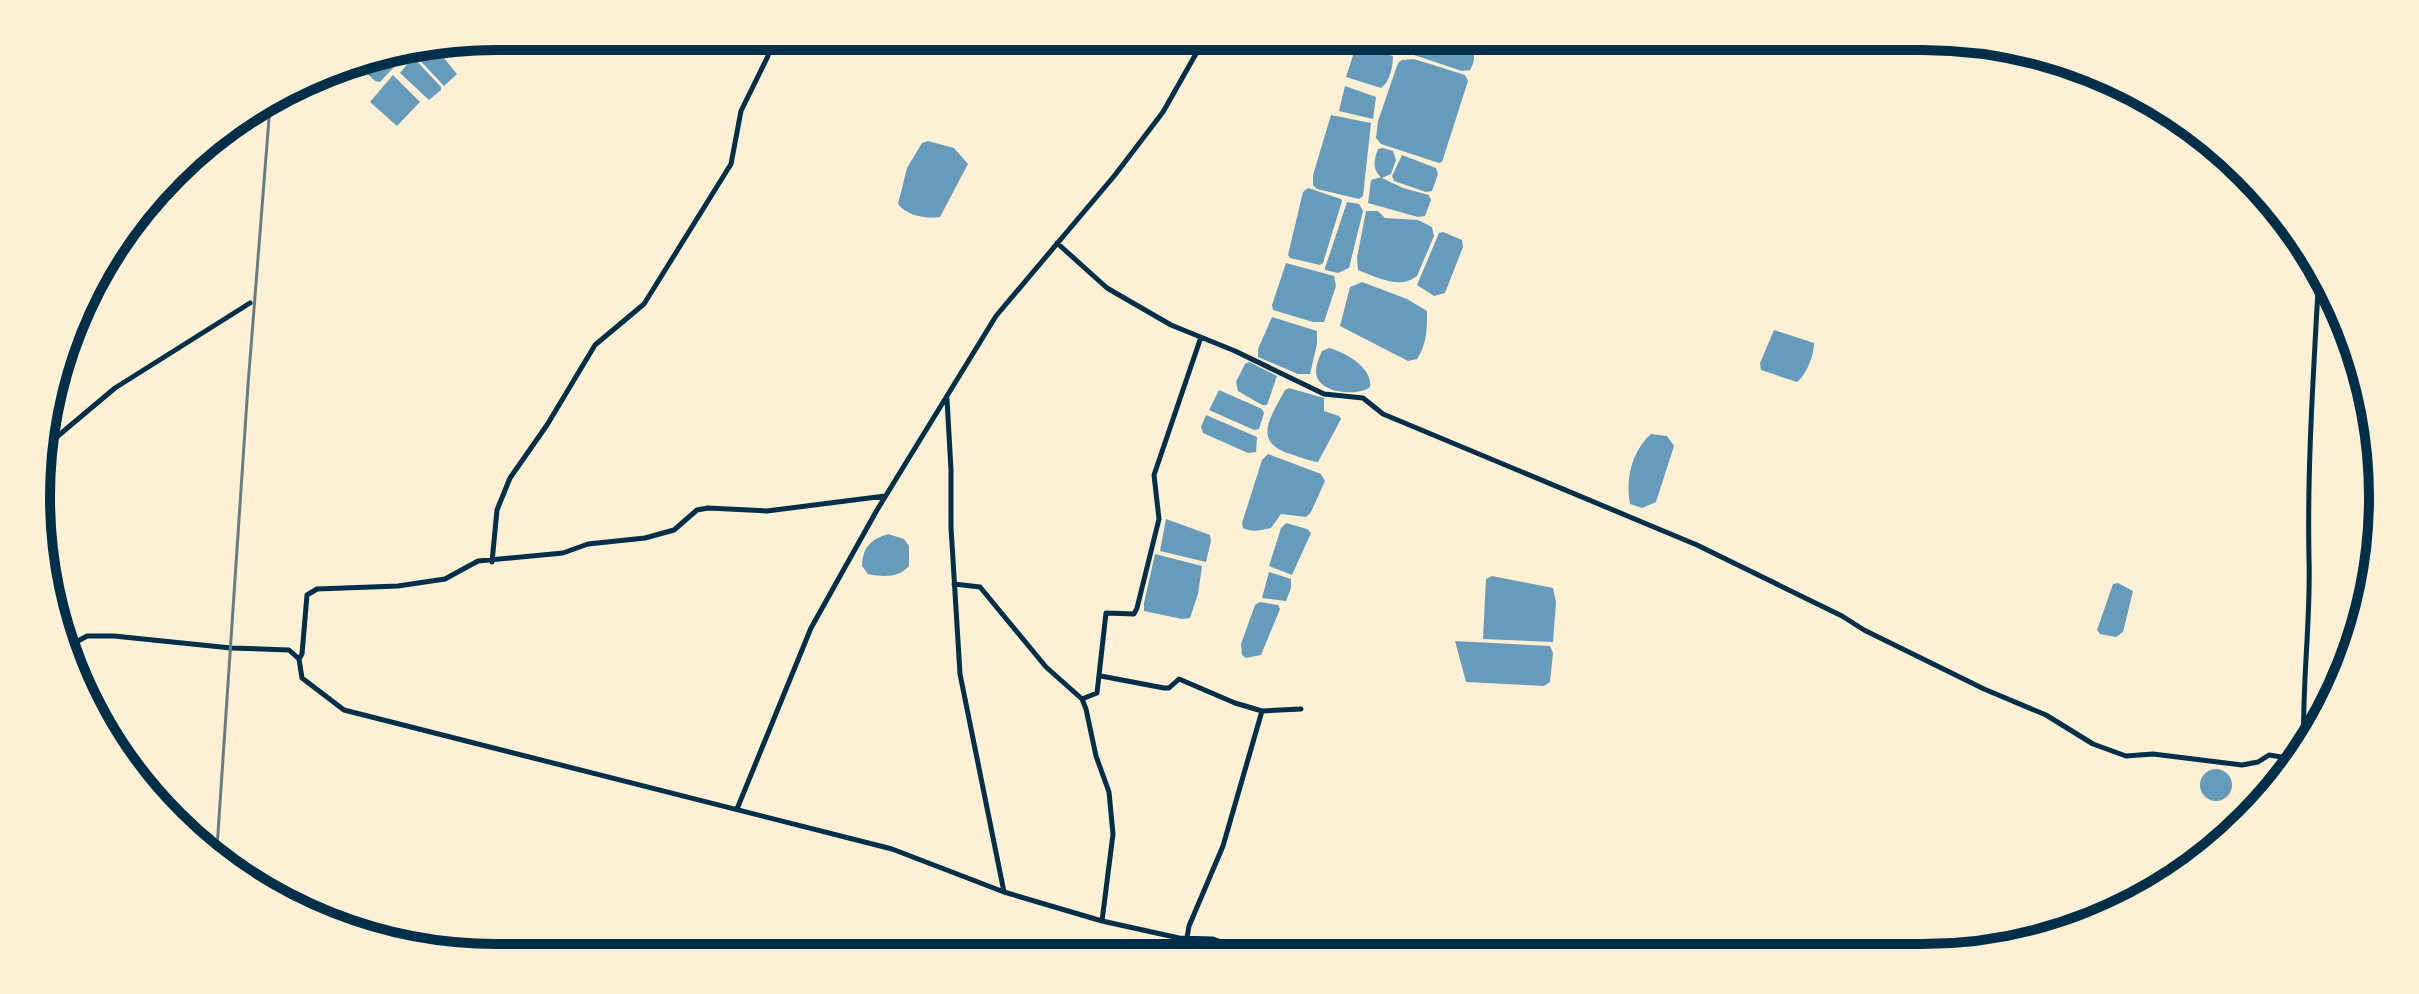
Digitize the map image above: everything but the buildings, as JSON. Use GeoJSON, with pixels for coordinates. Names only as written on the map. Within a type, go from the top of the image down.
{"type":"FeatureCollection","features":[{"type":"Feature","properties":{"kind":"street"},"geometry":{"type":"LineString","coordinates":[[492,562],[497,510],[510,478],[547,425],[595,345],[644,304],[731,164],[741,111],[768,56],[768,50]]}},
{"type":"Feature","properties":{"kind":"street"},"geometry":{"type":"LineString","coordinates":[[737,809],[811,628],[886,496],[996,316],[1115,175],[1163,112],[1198,50]]}},
{"type":"Feature","properties":{"kind":"street"},"geometry":{"type":"LineString","coordinates":[[1057,243],[1107,288],[1171,325],[1324,394],[1363,398],[1383,414],[1697,545],[1842,616],[1878,637],[2046,715],[2093,744],[2126,756],[2153,754],[2242,765],[2252,764],[2269,755],[2285,758]]}},
{"type":"Feature","properties":{"kind":"street"},"geometry":{"type":"LineString","coordinates":[[2303,730],[2309,558],[2307,537],[2318,290]]}},
{"type":"Feature","properties":{"kind":"street"},"geometry":{"type":"LineString","coordinates":[[54,439],[115,388],[250,303]]}},
{"type":"Feature","properties":{"kind":"street"},"geometry":{"type":"LineString","coordinates":[[1082,699],[1097,693],[1106,613],[1134,614],[1137,608],[1159,519],[1154,475],[1201,337]]}},
{"type":"Feature","properties":{"kind":"street"},"geometry":{"type":"LineString","coordinates":[[947,398],[960,674],[1004,892]]}},
{"type":"Feature","properties":{"kind":"street"},"geometry":{"type":"LineString","coordinates":[[299,659],[309,591],[429,582],[445,579],[478,561],[563,553],[588,544],[645,538],[674,530],[697,510],[708,508],[767,511],[886,496]]}},
{"type":"Feature","properties":{"kind":"street"},"geometry":{"type":"LineString","coordinates":[[954,584],[980,587],[1046,667],[1082,699],[1096,756],[1109,792],[1113,834],[1102,921]]}},
{"type":"Feature","properties":{"kind":"street"},"geometry":{"type":"LineString","coordinates":[[75,643],[87,636],[114,636],[231,648],[289,650],[299,659],[302,678],[344,710],[892,849],[1004,892],[1142,932],[1213,939],[1227,944]]}},
{"type":"Feature","properties":{"kind":"street"},"geometry":{"type":"LineString","coordinates":[[1100,676],[1164,688],[1169,688],[1179,679],[1262,711],[1301,709]]}},
{"type":"Feature","properties":{"kind":"street"},"geometry":{"type":"LineString","coordinates":[[1187,938],[1189,926],[1223,846],[1262,711]]}},
{"type":"Feature","properties":{"kind":"water"},"geometry":{"type":"Polygon","coordinates":[[[1355,50],[1393,56],[1389,78],[1381,88],[1346,77],[1355,50]]]}},
{"type":"Feature","properties":{"kind":"water"},"geometry":{"type":"Polygon","coordinates":[[[1409,50],[1472,50],[1474,60],[1470,70],[1462,71],[1411,54],[1409,50]]]}},
{"type":"Feature","properties":{"kind":"water"},"geometry":{"type":"Polygon","coordinates":[[[440,54],[457,74],[444,86],[417,58],[440,54]]]}},
{"type":"Feature","properties":{"kind":"water"},"geometry":{"type":"Polygon","coordinates":[[[414,58],[441,90],[429,100],[400,73],[414,58]]]}},
{"type":"Feature","properties":{"kind":"water"},"geometry":{"type":"Polygon","coordinates":[[[1414,59],[1465,75],[1468,81],[1442,162],[1439,163],[1381,144],[1376,138],[1378,121],[1398,63],[1414,59]]]}},
{"type":"Feature","properties":{"kind":"water"},"geometry":{"type":"Polygon","coordinates":[[[400,61],[380,82],[364,70],[400,61]]]}},
{"type":"Feature","properties":{"kind":"water"},"geometry":{"type":"Polygon","coordinates":[[[393,75],[420,102],[397,126],[370,102],[393,75]]]}},
{"type":"Feature","properties":{"kind":"water"},"geometry":{"type":"Polygon","coordinates":[[[1345,86],[1376,97],[1373,119],[1339,111],[1345,86]]]}},
{"type":"Feature","properties":{"kind":"water"},"geometry":{"type":"Polygon","coordinates":[[[1331,115],[1371,123],[1363,196],[1359,199],[1317,189],[1313,185],[1313,175],[1331,115]]]}},
{"type":"Feature","properties":{"kind":"water"},"geometry":{"type":"Polygon","coordinates":[[[928,141],[954,148],[968,164],[940,217],[929,218],[917,216],[898,204],[907,168],[922,143],[928,141]]]}},
{"type":"Feature","properties":{"kind":"water"},"geometry":{"type":"Polygon","coordinates":[[[1378,149],[1393,151],[1396,160],[1391,174],[1382,178],[1429,195],[1431,200],[1425,216],[1418,217],[1368,203],[1371,180],[1381,177],[1376,171],[1375,160],[1378,149]]]}},
{"type":"Feature","properties":{"kind":"water"},"geometry":{"type":"Polygon","coordinates":[[[1402,155],[1436,168],[1438,174],[1432,191],[1426,192],[1394,181],[1392,176],[1402,155]]]}},
{"type":"Feature","properties":{"kind":"water"},"geometry":{"type":"Polygon","coordinates":[[[1308,188],[1342,201],[1320,265],[1288,255],[1303,192],[1308,188]]]}},
{"type":"Feature","properties":{"kind":"water"},"geometry":{"type":"Polygon","coordinates":[[[1347,202],[1359,204],[1363,211],[1349,268],[1338,273],[1325,268],[1347,202]]]}},
{"type":"Feature","properties":{"kind":"water"},"geometry":{"type":"Polygon","coordinates":[[[1366,211],[1378,211],[1385,218],[1418,220],[1432,227],[1434,236],[1417,276],[1395,282],[1358,270],[1357,258],[1366,211]]]}},
{"type":"Feature","properties":{"kind":"water"},"geometry":{"type":"Polygon","coordinates":[[[1439,233],[1462,240],[1463,247],[1445,293],[1434,296],[1417,285],[1439,233]]]}},
{"type":"Feature","properties":{"kind":"water"},"geometry":{"type":"Polygon","coordinates":[[[1286,263],[1334,276],[1336,286],[1324,322],[1313,322],[1273,310],[1286,263]]]}},
{"type":"Feature","properties":{"kind":"water"},"geometry":{"type":"Polygon","coordinates":[[[1362,282],[1407,299],[1427,311],[1425,342],[1417,359],[1408,361],[1340,326],[1350,287],[1362,282]]]}},
{"type":"Feature","properties":{"kind":"water"},"geometry":{"type":"Polygon","coordinates":[[[1272,317],[1317,331],[1310,374],[1298,374],[1258,357],[1258,349],[1272,317]]]}},
{"type":"Feature","properties":{"kind":"water"},"geometry":{"type":"Polygon","coordinates":[[[1774,330],[1814,343],[1809,364],[1797,382],[1761,370],[1760,363],[1774,330]]]}},
{"type":"Feature","properties":{"kind":"water"},"geometry":{"type":"Polygon","coordinates":[[[1329,348],[1343,353],[1363,367],[1370,387],[1358,392],[1342,392],[1321,383],[1316,374],[1317,363],[1322,351],[1329,348]]]}},
{"type":"Feature","properties":{"kind":"water"},"geometry":{"type":"Polygon","coordinates":[[[1249,362],[1277,376],[1267,405],[1238,391],[1236,382],[1249,362]]]}},
{"type":"Feature","properties":{"kind":"water"},"geometry":{"type":"Polygon","coordinates":[[[1289,388],[1324,398],[1324,411],[1341,419],[1318,462],[1287,453],[1270,441],[1268,426],[1271,417],[1289,388]]]}},
{"type":"Feature","properties":{"kind":"water"},"geometry":{"type":"Polygon","coordinates":[[[1219,390],[1262,409],[1264,413],[1259,429],[1254,430],[1209,410],[1219,390]]]}},
{"type":"Feature","properties":{"kind":"water"},"geometry":{"type":"Polygon","coordinates":[[[1206,415],[1257,437],[1256,452],[1248,453],[1203,433],[1201,427],[1206,415]]]}},
{"type":"Feature","properties":{"kind":"water"},"geometry":{"type":"Polygon","coordinates":[[[1651,434],[1667,436],[1674,446],[1656,502],[1642,508],[1630,504],[1629,475],[1639,449],[1651,434]]]}},
{"type":"Feature","properties":{"kind":"water"},"geometry":{"type":"Polygon","coordinates":[[[1268,454],[1321,474],[1325,481],[1306,517],[1281,514],[1271,528],[1247,530],[1242,523],[1262,460],[1268,454]]]}},
{"type":"Feature","properties":{"kind":"water"},"geometry":{"type":"Polygon","coordinates":[[[1166,519],[1210,535],[1206,562],[1160,551],[1166,519]]]}},
{"type":"Feature","properties":{"kind":"water"},"geometry":{"type":"Polygon","coordinates":[[[1286,523],[1311,533],[1292,575],[1269,566],[1281,528],[1286,523]]]}},
{"type":"Feature","properties":{"kind":"water"},"geometry":{"type":"Polygon","coordinates":[[[888,534],[904,539],[909,546],[909,566],[895,575],[868,574],[862,566],[866,549],[876,539],[888,534]]]}},
{"type":"Feature","properties":{"kind":"water"},"geometry":{"type":"Polygon","coordinates":[[[1155,554],[1202,566],[1190,618],[1144,611],[1155,554]]]}},
{"type":"Feature","properties":{"kind":"water"},"geometry":{"type":"Polygon","coordinates":[[[1269,572],[1291,579],[1286,601],[1262,598],[1269,572]]]}},
{"type":"Feature","properties":{"kind":"water"},"geometry":{"type":"Polygon","coordinates":[[[1492,576],[1553,588],[1556,602],[1553,642],[1483,639],[1486,579],[1492,576]]]}},
{"type":"Feature","properties":{"kind":"water"},"geometry":{"type":"Polygon","coordinates":[[[2118,583],[2133,591],[2123,632],[2116,637],[2100,634],[2097,630],[2113,584],[2118,583]]]}},
{"type":"Feature","properties":{"kind":"water"},"geometry":{"type":"Polygon","coordinates":[[[1260,602],[1278,605],[1280,609],[1261,655],[1246,658],[1242,655],[1241,644],[1255,605],[1260,602]]]}},
{"type":"Feature","properties":{"kind":"water"},"geometry":{"type":"Polygon","coordinates":[[[1455,641],[1550,646],[1553,653],[1550,682],[1544,686],[1466,682],[1455,641]]]}},
{"type":"Feature","properties":{"kind":"water"},"geometry":{"type":"Polygon","coordinates":[[[2216,769],[2228,773],[2232,785],[2228,797],[2216,801],[2204,797],[2200,785],[2204,773],[2216,769]]]}},
{"type":"Feature","properties":{"kind":"railway"},"geometry":{"type":"LineString","coordinates":[[217,846],[270,112]]}}]}
